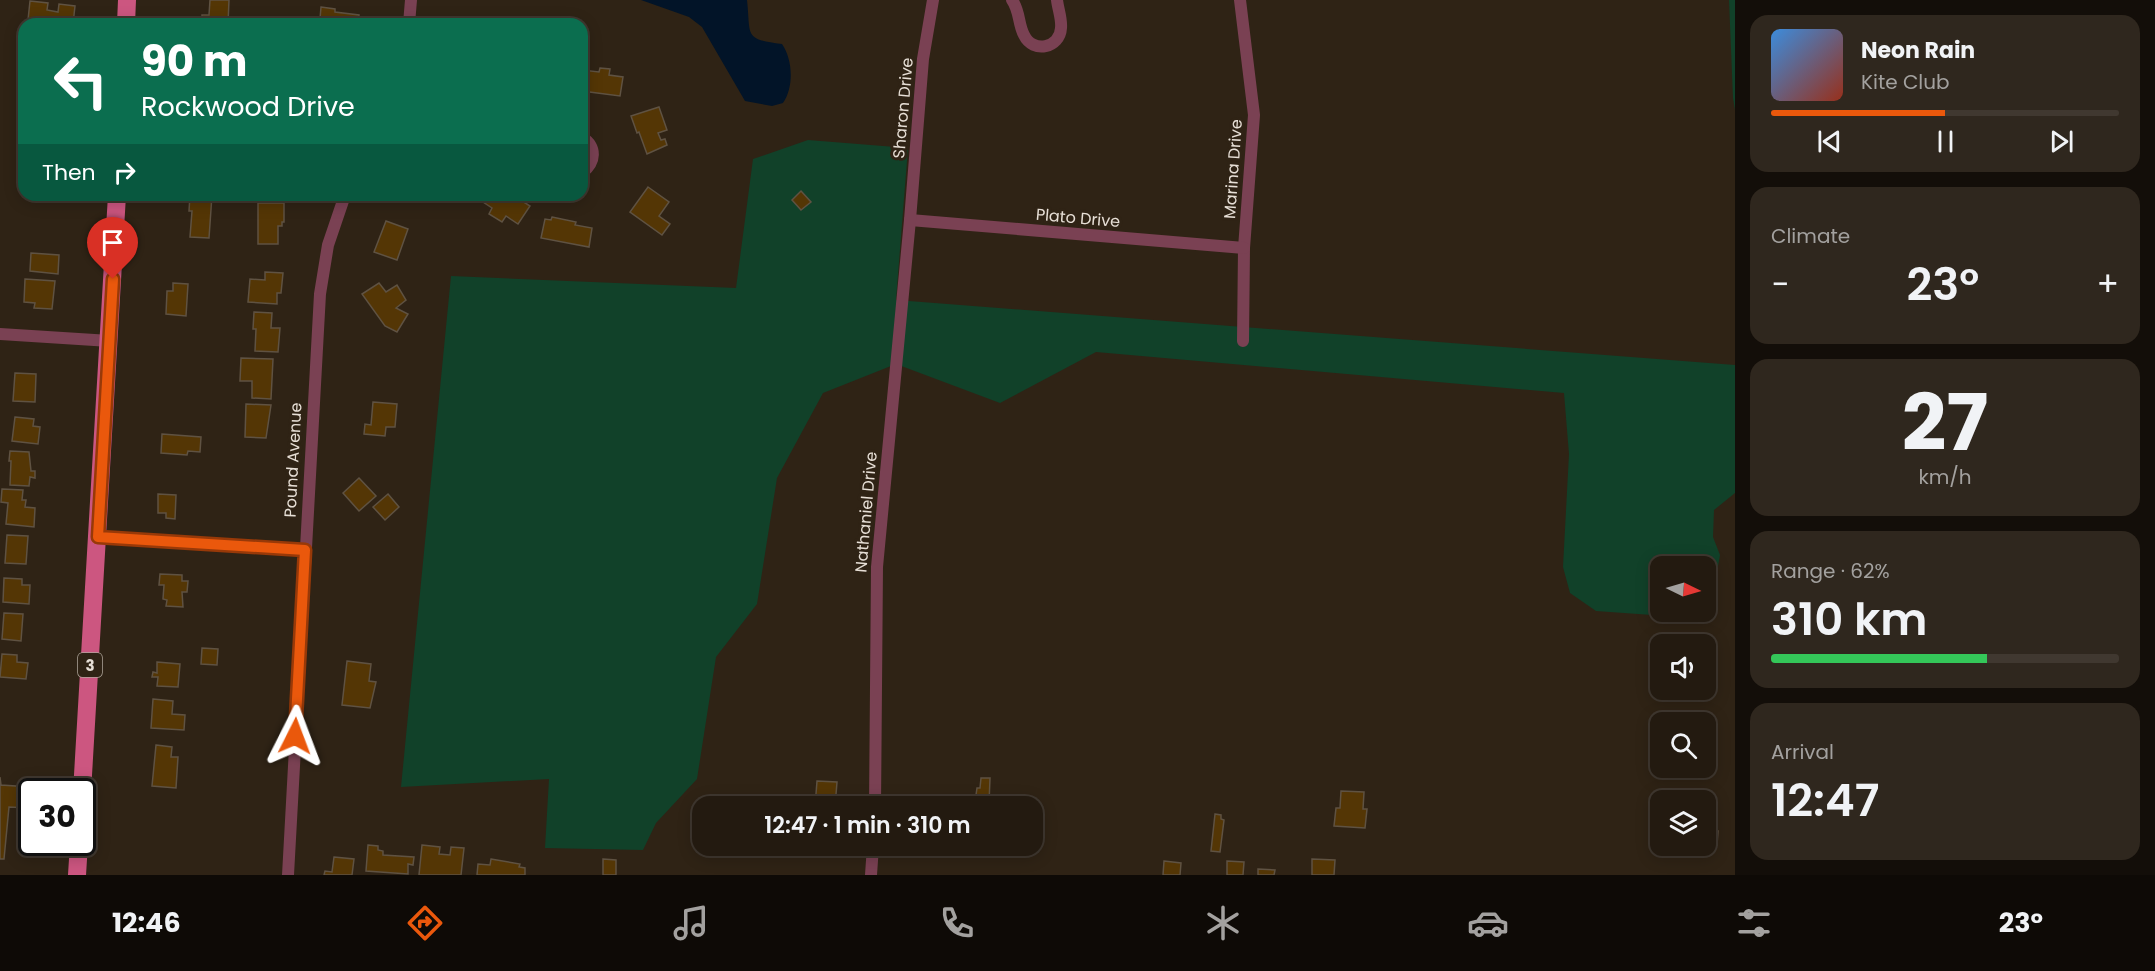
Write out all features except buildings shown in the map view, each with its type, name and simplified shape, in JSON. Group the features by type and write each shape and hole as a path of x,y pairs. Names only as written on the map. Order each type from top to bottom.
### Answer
{"main road":[{"path":"126,18 127,0"},
{"name":"3","path":"83,778 117,201"},
{"path":"77,875 78,856"}],"street":[{"path":"410,18 411,0"},
{"name":"Sharon Drive","path":"910,220 923,60 933,0"},
{"path":"1012,0 1019,13 1024,35 1030,43 1039,47 1052,44 1059,37 1062,28 1057,0"},
{"name":"Marina Drive","path":"1240,0 1254,116 1244,248 1243,340"},
{"path":"588,142 594,154 588,167"},
{"name":"Pound Avenue","path":"288,875 320,294 328,245 343,201"},
{"name":"Plato Drive","path":"910,220 1244,248"},
{"name":"Nathaniel Drive","path":"875,796 877,567 910,220"},
{"path":"0,334 110,341"},
{"path":"98,537 305,550"},
{"path":"871,875 872,856"}],"green space":[{"path":"1729,0 1735,0 1735,110 1733,98"},
{"path":"808,140 908,148 896,300 1735,365 1735,493 1714,510 1713,537 1720,555 1716,577 1716,556 1650,556 1650,615 1596,611 1570,593 1563,567 1569,454 1564,393 1096,352 1000,403 896,364 823,393 777,478 757,604 716,657 697,779 656,823 643,850 545,848 549,779 401,787 451,276 736,288 753,159"}],"water":[{"path":"641,0 747,0 751,34 761,40 782,44 786,50 791,74 787,97 783,103 772,106 745,101 702,27 689,17"}],"route":[{"path":"113,279 98,537 305,550 295,736"}]}
